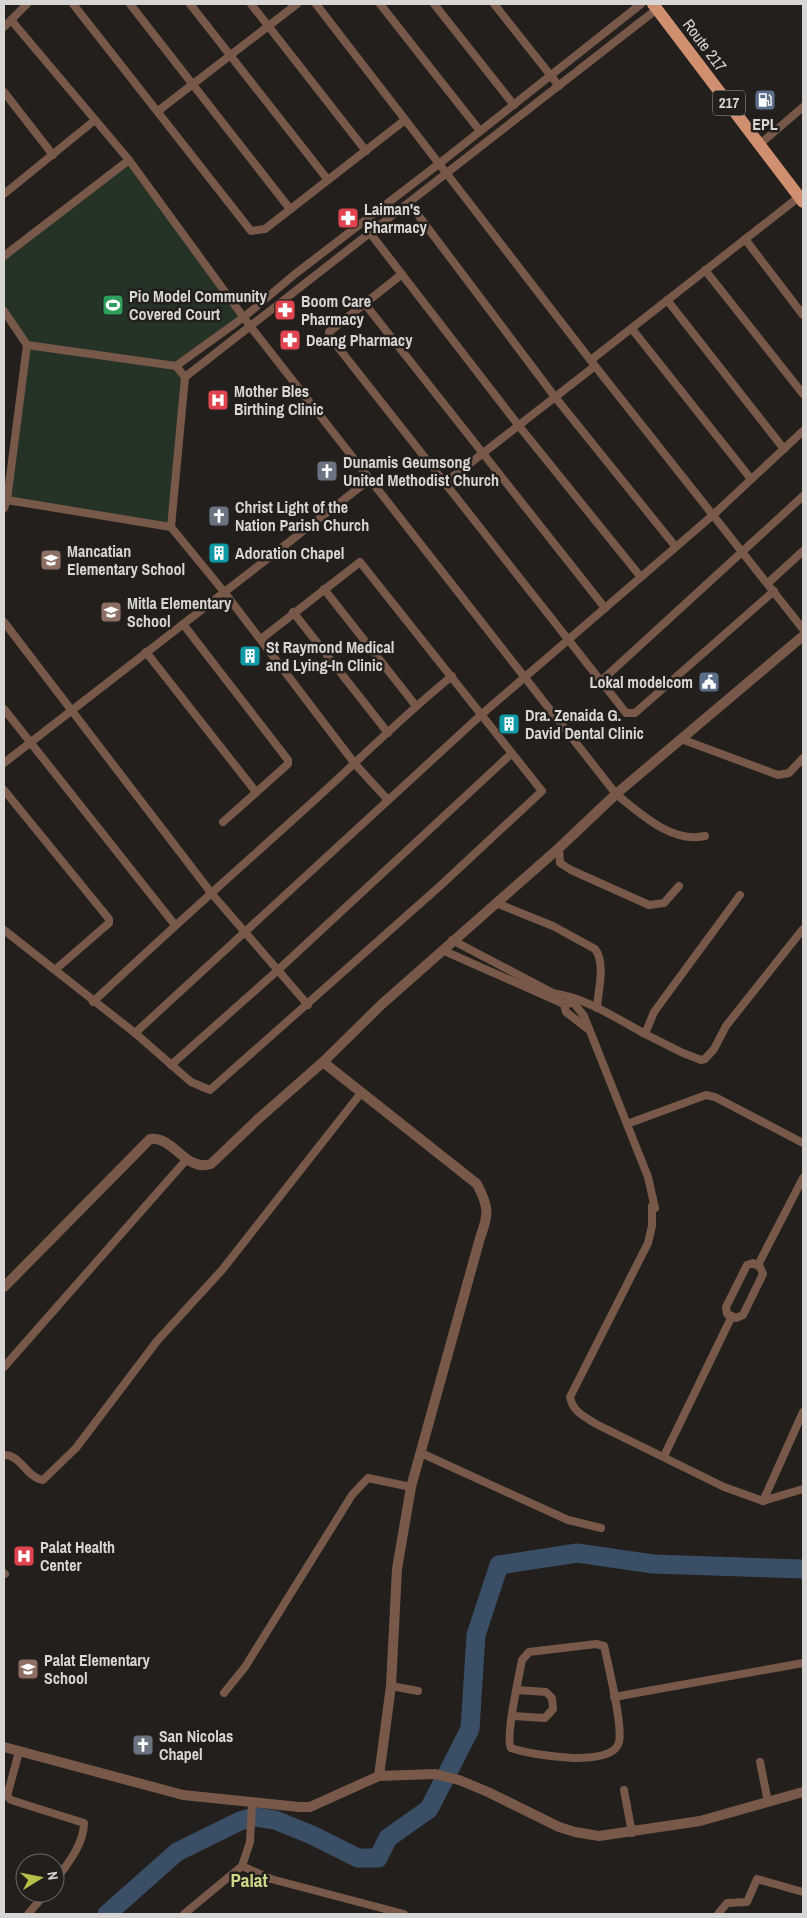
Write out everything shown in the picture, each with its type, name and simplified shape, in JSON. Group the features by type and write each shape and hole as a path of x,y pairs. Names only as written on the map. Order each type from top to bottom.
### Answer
{"main road":[{"name":"Route 217","path":"655,6 801,200"}],"street":[{"path":"4,27 27,4"},
{"path":"72,4 158,111 248,230 263,230 406,120"},
{"path":"130,4 290,209"},
{"path":"190,4 328,180"},
{"path":"251,4 366,151"},
{"path":"158,111 297,4"},
{"path":"380,4 480,131"},
{"path":"434,4 514,105"},
{"path":"176,366 244,317 326,250 440,164 641,4"},
{"path":"320,5 593,363 803,629"},
{"path":"497,5 559,86"},
{"path":"185,377 448,174 559,86 655,6"},
{"path":"11,20 129,160 250,326 616,794 646,817 684,838 705,836"},
{"path":"4,92 53,155"},
{"path":"760,144 803,107"},
{"path":"4,194 95,120"},
{"path":"4,256 129,160"},
{"path":"446,482 555,397 667,300 745,239 801,200"},
{"path":"409,203 555,397 675,546"},
{"path":"370,233 519,426 640,576"},
{"path":"745,239 803,315"},
{"path":"705,270 803,394"},
{"path":"402,274 329,334 570,639 626,713 635,713 774,591"},
{"path":"667,300 784,449"},
{"path":"365,304 605,608"},
{"path":"4,310 27,345 7,500 4,508"},
{"path":"632,329 751,480"},
{"path":"27,345 176,366 185,377 171,527"},
{"path":"135,1033 524,676 570,639 640,576 713,515 803,431"},
{"path":"4,763 369,480"},
{"path":"601,681 803,496"},
{"path":"7,500 171,527 261,639 355,764 388,800"},
{"path":"768,583 803,551"},
{"path":"4,930 56,969 93,1002 135,1033 191,1082 210,1090 308,1005 542,791 363,564 358,563 293,612 261,639"},
{"path":"324,589 416,706"},
{"path":"293,612 388,733"},
{"path":"4,622 212,894 308,1005"},
{"path":"183,624 287,758 288,764 223,822"},
{"path":"4,1286 150,1139 160,1140 186,1159 204,1167 211,1164 256,1120 323,1062 382,1004 452,940 559,848 616,794 803,636"},
{"path":"146,652 256,792"},
{"path":"93,1002 175,924 212,894 416,706 452,676"},
{"path":"4,709 175,924"},
{"path":"681,739 778,775 789,773 803,758"},
{"path":"171,1065 277,971 511,754"},
{"path":"4,790 109,919 109,923 56,969"},
{"path":"559,848 560,863 571,870 649,905 664,903 680,886"},
{"path":"645,1034 654,1012 740,895"},
{"path":"496,903 553,926 595,949 599,954 600,964 597,1008"},
{"path":"452,940 553,993 567,995 597,1008 645,1034 701,1060 705,1059 714,1049 726,1026 803,929"},
{"path":"442,950 564,1004 566,1012 588,1029 648,1177 655,1208 652,1206 652,1226 648,1243 570,1397 572,1406 578,1414 724,1487 763,1501 803,1489"},
{"path":"323,1062 477,1184 486,1201 488,1218 480,1238 411,1487 397,1569 391,1686 379,1776"},
{"path":"4,1455 14,1458 36,1479 43,1480 76,1448 157,1341 222,1270 361,1093"},
{"path":"627,1124 706,1095 715,1097 803,1143"},
{"path":"4,1367 186,1159"},
{"path":"758,1265 803,1178"},
{"path":"753,1263 758,1265 762,1269 763,1274 743,1315 739,1318 732,1316 726,1312 726,1307 747,1265 753,1263"},
{"path":"664,1456 732,1316"},
{"path":"763,1501 803,1412"},
{"path":"421,1453 568,1520 601,1528"},
{"path":"224,1693 245,1666 352,1495 362,1483 368,1478 375,1478 411,1487"},
{"path":"596,1644 604,1646 614,1696 620,1740 617,1748 585,1759 558,1757 511,1748 508,1743 522,1660 529,1652 596,1644"},
{"path":"614,1696 803,1663"},
{"path":"391,1686 418,1691"},
{"path":"513,1716 546,1718 553,1709 552,1698 546,1692 517,1690"},
{"path":"4,1747 183,1795 223,1797 252,1803 310,1807 379,1776 425,1774 444,1776 460,1780 575,1832 599,1836 632,1833 700,1821 803,1792"},
{"path":"19,1752 7,1796 11,1800 84,1823 84,1830 76,1848 65,1865"},
{"path":"760,1762 768,1802"},
{"path":"624,1790 632,1833"},
{"path":"184,1914 242,1866 250,1842 252,1803"},
{"path":"242,1866 280,1882 404,1914"},
{"path":"718,1914 727,1903 747,1902 757,1879 803,1892"},
{"path":"28,1914 37,1903"}],"green space":[{"path":"129,160 244,317 177,366 185,377 171,527 7,500 27,345 4,311 4,256"}],"waterway":[{"path":"107,1914 177,1852 240,1821 255,1817 275,1820 312,1835 358,1858 378,1858 388,1838 429,1809 470,1729 476,1635 499,1565 577,1553 653,1564 803,1569"}],"place":[{"name":"EPL","path":"765,100"},
{"name":"Laiman's Pharmacy","path":"348,218"},
{"name":"Pio Model Community Covered Court","path":"113,305"},
{"name":"Boom Care Pharmacy","path":"285,310"},
{"name":"Deang Pharmacy","path":"290,340"},
{"name":"Mother Bles Birthing Clinic","path":"218,400"},
{"name":"Dunamis Geumsong United Methodist Church","path":"327,471"},
{"name":"Christ Light of the Nation Parish Church","path":"219,516"},
{"name":"Adoration Chapel","path":"219,553"},
{"name":"Mancatian Elementary School","path":"51,560"},
{"name":"Mitla Elementary School","path":"111,612"},
{"name":"St Raymond Medical and Lying-In Clinic","path":"250,656"},
{"name":"Lokal modelcom","path":"709,682"},
{"name":"Dra. Zenaida G. David Dental Clinic","path":"509,724"},
{"name":"Palat Health Center","path":"24,1556"},
{"name":"Palat Elementary School","path":"28,1669"},
{"name":"San Nicolas Chapel","path":"143,1745"}],"district":[{"name":"Palat","path":"249,1880"}]}
